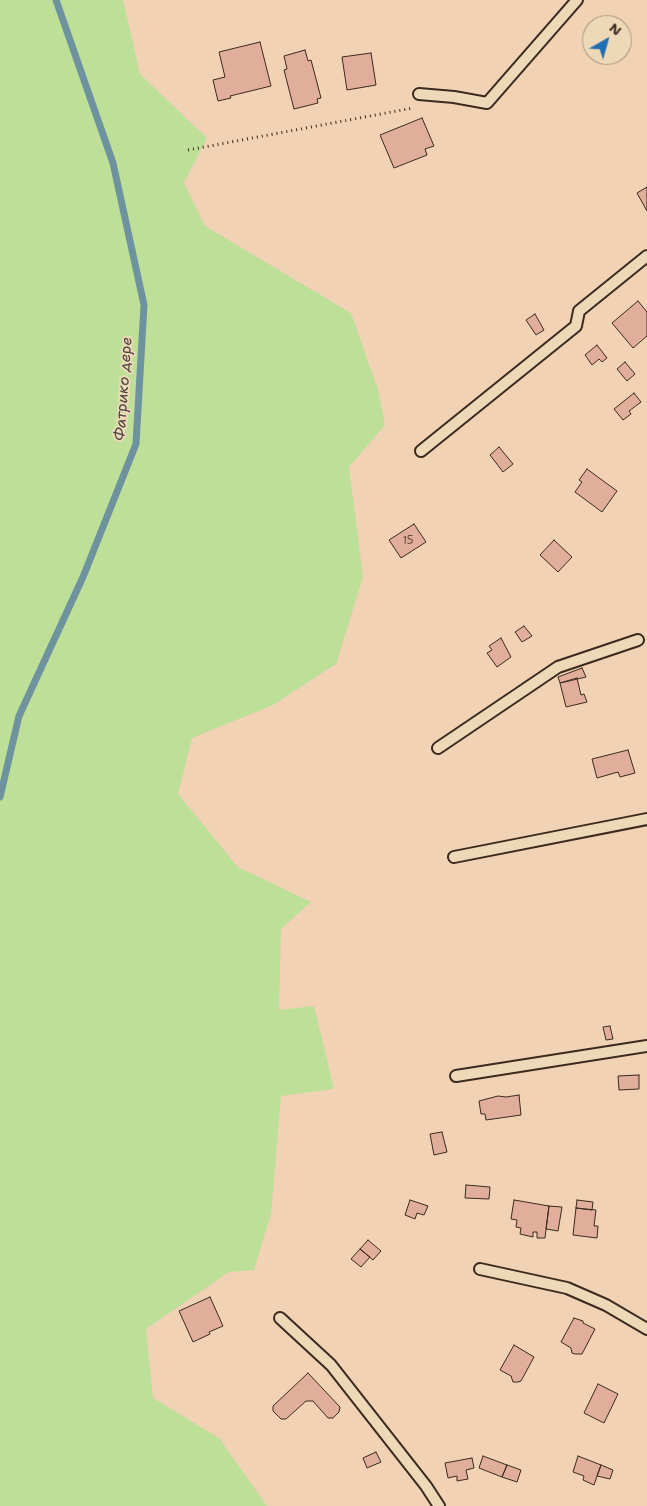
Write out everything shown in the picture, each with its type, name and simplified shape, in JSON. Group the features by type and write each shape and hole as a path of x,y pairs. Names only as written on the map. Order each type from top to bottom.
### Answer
{"lane":[{"path":"419,94 439,95 487,103 578,0"},
{"path":"421,451 576,326 580,311 647,256"},
{"path":"438,748 558,667 638,640"},
{"path":"454,857 647,819"},
{"path":"456,1076 647,1046"},
{"path":"480,1268 567,1288 606,1305 647,1329"},
{"path":"280,1318 331,1365 426,1486 439,1506"}],"path":[{"path":"188,150 412,109 439,95"}],"green space":[{"path":"0,0 123,0 140,74 207,138 184,183 205,226 351,313 378,390 385,425 349,467 363,577 336,664 273,705 192,738 178,794 238,867 311,902 281,929 279,1010 314,1006 334,1089 281,1096 271,1214 254,1270 229,1272 146,1329 153,1398 219,1438 267,1506 0,1506"}],"building":[{"path":"260,42 271,86 230,96 231,98 218,101 213,80 225,77 219,52"},
{"path":"305,50 308,61 311,60 321,98 317,99 318,103 294,109 284,70 287,69 284,56"},
{"path":"371,53 376,85 347,90 342,57"},
{"path":"422,118 434,146 425,149 427,155 394,168 380,135"},
{"path":"647,187 647,211 637,193"},
{"path":"638,301 647,312 647,336 633,348 612,323"},
{"path":"535,314 544,330 536,335 526,320"},
{"path":"597,345 607,358 602,362 599,359 592,365 585,355"},
{"path":"625,362 635,374 627,381 617,369"},
{"path":"634,393 641,402 629,411 631,414 623,420 614,409"},
{"path":"499,447 513,464 503,472 490,455"},
{"path":"587,469 617,491 602,512 575,492 582,482 579,480"},
{"path":"414,524 426,542 401,558 389,540"},
{"path":"554,540 572,557 558,572 540,555"},
{"path":"524,626 532,636 522,642 515,632"},
{"path":"501,638 511,657 497,667 487,653 492,650 489,646"},
{"path":"582,668 586,677 560,683 558,677"},
{"path":"577,678 581,695 584,694 587,702 566,707 560,683"},
{"path":"628,750 635,773 620,777 618,772 597,778 592,759"},
{"path":"610,1026 613,1039 606,1040 603,1027"},
{"path":"639,1075 639,1089 619,1090 618,1076"},
{"path":"519,1095 521,1115 486,1120 485,1114 481,1114 479,1101 498,1096"},
{"path":"442,1132 447,1152 434,1155 430,1134"},
{"path":"466,1185 490,1187 489,1199 465,1198"},
{"path":"410,1200 428,1206 424,1215 417,1213 415,1219 405,1215"},
{"path":"514,1200 549,1206 545,1238 537,1238 537,1232 533,1232 533,1237 520,1234 521,1228 516,1227 517,1220 511,1219"},
{"path":"577,1200 593,1202 592,1210 576,1208"},
{"path":"549,1206 562,1207 558,1231 546,1229"},
{"path":"576,1208 596,1210 594,1226 598,1226 597,1238 573,1235"},
{"path":"368,1240 381,1251 373,1260 360,1249"},
{"path":"360,1249 370,1257 361,1267 351,1259"},
{"path":"210,1297 223,1326 193,1342 179,1311"},
{"path":"574,1318 583,1321 583,1323 595,1329 582,1354 572,1353 571,1348 561,1342"},
{"path":"514,1345 534,1357 521,1381 518,1382 513,1382 511,1376 500,1370"},
{"path":"308,1373 340,1407 339,1412 333,1418 328,1418 313,1401 306,1401 286,1419 281,1419 273,1411 273,1406"},
{"path":"598,1384 618,1394 604,1423 584,1413"},
{"path":"376,1452 381,1462 367,1468 363,1458"},
{"path":"483,1456 507,1465 502,1477 479,1468"},
{"path":"578,1456 601,1465 594,1485 583,1480 584,1476 573,1472"},
{"path":"472,1458 474,1468 466,1470 468,1479 457,1481 457,1476 448,1478 445,1463"},
{"path":"507,1465 521,1470 517,1482 502,1477"},
{"path":"601,1465 613,1470 610,1479 597,1476"}],"waterway":[{"name":"Фатрико дере","path":"0,797 19,716 83,577 136,444 144,305 113,163 56,0"}]}
